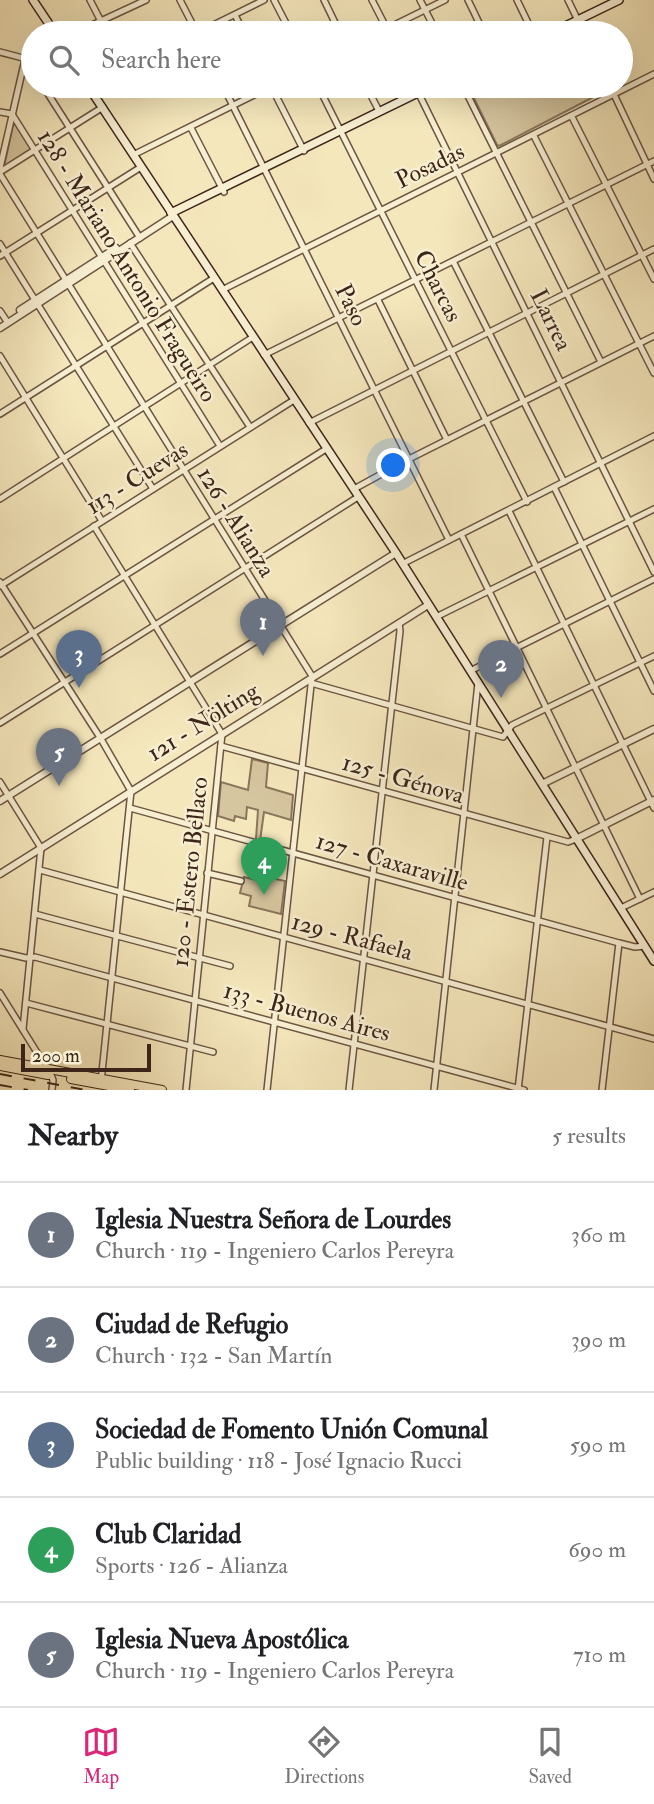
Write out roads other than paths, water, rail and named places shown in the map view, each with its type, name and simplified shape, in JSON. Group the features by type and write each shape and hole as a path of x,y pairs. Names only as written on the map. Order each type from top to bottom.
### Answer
{"main road":[{"path":"33,0 47,21"},
{"path":"578,20 620,0"},
{"path":"97,98 396,553 576,839 649,949 654,961"},
{"path":"172,215 401,98"},
{"path":"0,1060 101,1082 162,1090"},
{"path":"0,1066 49,1072"},
{"path":"101,1082 130,1090"}],"street":[{"path":"90,0 101,21 146,0"},
{"path":"180,0 191,21"},
{"path":"222,21 264,0"},
{"path":"274,0 285,21"},
{"path":"324,0 334,21"},
{"path":"372,0 382,21"},
{"path":"421,0 431,21"},
{"path":"404,21 444,0"},
{"path":"468,0 478,21"},
{"path":"517,0 527,21"},
{"path":"568,0 578,20"},
{"path":"235,15 238,21"},
{"path":"0,52 21,58"},
{"name":"Posadas","path":"633,84 654,74"},
{"path":"0,172 21,79"},
{"path":"51,98 139,237"},
{"name":"Paso","path":"229,98 449,540"},
{"path":"133,155 248,98"},
{"path":"277,98 303,149"},
{"name":"Charcas","path":"324,98 527,502"},
{"path":"372,98 379,111"},
{"name":"Larrea","path":"421,98 654,572"},
{"path":"469,98 601,362"},
{"name":"Posadas","path":"222,290 607,98"},
{"path":"616,98 654,179"},
{"path":"0,172 103,107"},
{"name":"128 - Mariano Antonio Fragueiro","path":"0,112 12,114 220,446"},
{"path":"572,117 654,279"},
{"path":"191,128 223,190"},
{"path":"534,136 654,373"},
{"path":"264,355 454,263 654,161"},
{"path":"3,254 141,167"},
{"name":"126 - Alianza","path":"0,172 312,680"},
{"path":"103,258 172,215"},
{"path":"0,311 3,324 139,237"},
{"path":"130,243 250,427"},
{"path":"0,244 3,254 36,301 152,489"},
{"path":"309,423 654,249"},
{"path":"454,263 564,482"},
{"path":"0,414 214,278"},
{"path":"378,300 447,440"},
{"path":"354,489 654,336"},
{"path":"0,499 253,337"},
{"path":"0,356 102,521"},
{"name":"113 - Cuevas","path":"1,584 294,400"},
{"path":"402,564 654,436"},
{"path":"0,654 326,449"},
{"path":"554,487 654,691"},
{"path":"0,723 358,497"},
{"path":"436,617 654,509"},
{"path":"509,511 653,803 603,824 576,839"},
{"path":"94,526 222,734"},
{"path":"461,534 640,899"},
{"path":"0,801 396,553"},
{"path":"470,671 654,579"},
{"path":"1,584 131,791 101,1082"},
{"name":"121 - Nölting","path":"0,874 428,605"},
{"path":"349,1090 399,623"},
{"path":"267,1090 300,768 312,680 503,737 512,725 654,656"},
{"path":"434,1090 478,683"},
{"path":"542,784 654,729"},
{"name":"120 - Estero Bellaco","path":"186,1090 222,734"},
{"name":"125 - Génova","path":"220,746 568,842 576,839"},
{"path":"0,782 41,848 23,1029"},
{"name":"127 - Caxaraville","path":"130,808 649,949"},
{"path":"520,1090 547,836"},
{"name":"129 - Rafaela","path":"40,870 654,1038"},
{"path":"207,873 241,881"},
{"path":"621,908 654,892"},
{"path":"35,914 230,966"},
{"path":"602,1090 619,943"},
{"name":"133 - Buenos Aires","path":"0,952 26,958 36,957 112,977 355,1042 520,1090"},
{"path":"0,993 49,1072 53,1080 52,1090"},
{"path":"26,1003 213,1052"}],"railway":[{"path":"0,1074 86,1090"},
{"path":"0,1085 28,1090"}],"place":[{"name":"Iglesia Nuestra Señora de Lourdes","path":"263,656"},
{"name":"Sociedad de Fomento Unión Comunal","path":"79,688"},
{"name":"Ciudad de Refugio","path":"501,698"},
{"name":"Iglesia Nueva Apostólica","path":"59,786"},
{"name":"Club Claridad","path":"264,895"}]}
